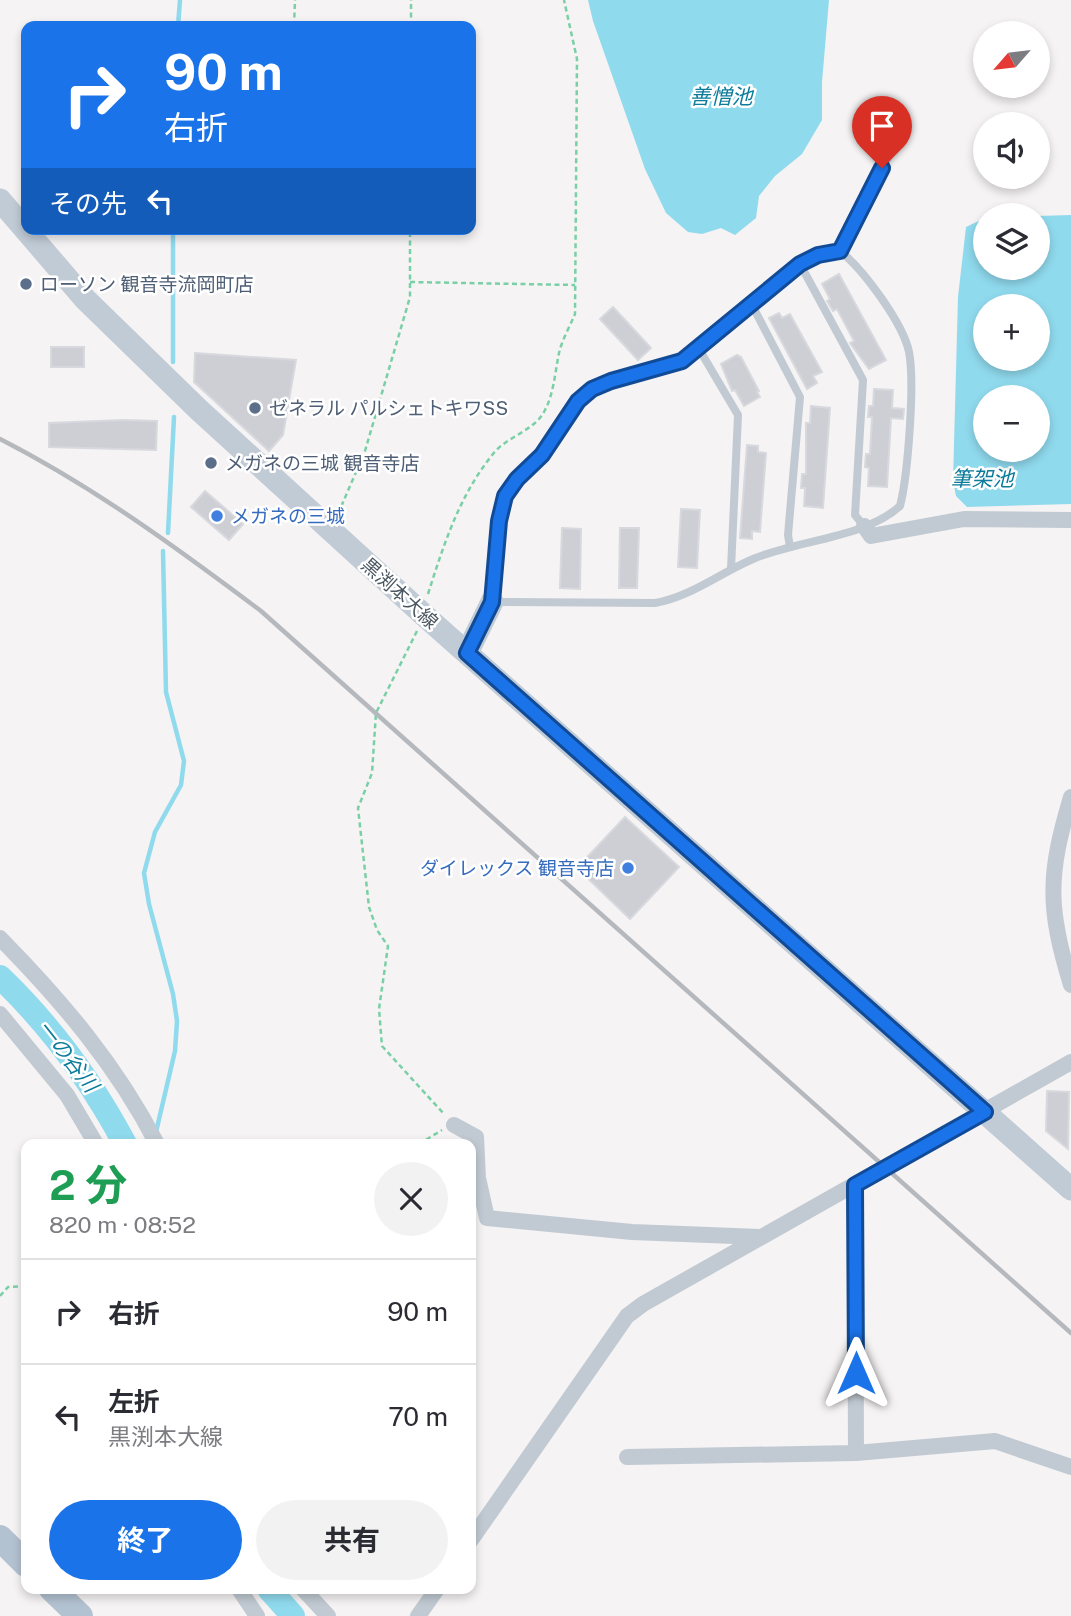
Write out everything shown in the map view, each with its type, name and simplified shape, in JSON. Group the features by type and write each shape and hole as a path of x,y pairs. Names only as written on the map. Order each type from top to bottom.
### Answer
{"main road":[{"name":"黒渕本大線","path":"0,200 21,225"},
{"name":"黒渕本大線","path":"29,235 69,282 156,371 425,608 467,653 1071,1189"},
{"path":"467,653 492,602"},
{"path":"0,1538 21,1559"},
{"path":"57,1594 80,1616"}],"street":[{"path":"864,526 871,536 964,519 1071,520"},
{"path":"1071,797 1055,849 1052,881 1054,914 1071,985"},
{"path":"0,938 91,1037 154,1139"},
{"path":"0,1014 67,1095 93,1139"},
{"path":"476,1534 627,1317 643,1304 1071,1062"},
{"path":"453,1125 476,1138 478,1178 487,1218 632,1232 760,1237"},
{"path":"855,1185 856,1453"},
{"path":"627,1457 856,1453 995,1441 1071,1467"},
{"path":"242,1594 257,1616"},
{"path":"308,1594 328,1616"},
{"path":"418,1616 433,1594"}],"lane":[{"path":"840,251 904,126"},
{"path":"840,251 856,264 899,330 908,350 911,375 900,506 890,516 864,526 731,569 674,600 655,603 492,602 499,521 505,496 517,479 542,455 578,401 592,389 611,381 682,361 800,264 818,255 840,251"},
{"path":"800,264 863,380 855,515 864,526"},
{"path":"751,305 800,397 790,548"},
{"path":"699,349 738,415 731,569"}],"path":[{"path":"294,21 295,0"},
{"path":"411,0 411,21"},
{"path":"428,1139 453,1125 383,1046 379,1009 388,946 377,930 369,907 358,808 372,773 376,713 425,608 451,523 467,491 505,441 536,423 545,411 554,386 560,350 575,313 577,59 564,0"},
{"path":"335,520 365,451 410,297 410,235"},
{"path":"410,282 575,285"},
{"path":"0,1296 8,1287 21,1286"}],"water":[{"name":"善憎池","path":"588,0 829,0 822,82 822,120 802,154 775,176 759,196 756,218 735,235 721,228 702,234 688,232 666,213 645,169"},
{"name":"筆架池","path":"1071,215 1071,504 967,507 956,496 953,481 958,297 966,227 973,224 973,280 1050,280 1050,216"}],"building":[{"path":"839,274 886,360 869,369 850,343 854,341 837,309 833,311 827,301 830,299 822,284"},
{"path":"613,307 651,348 638,360 600,319"},
{"path":"779,313 782,318 790,314 822,372 813,376 817,383 807,389 769,318"},
{"path":"51,347 84,347 84,367 51,367"},
{"name":"ゼネラル パルシェトキワSS","path":"195,353 296,360 283,435 269,451 194,382"},
{"path":"737,355 741,357 760,397 744,406 735,390 732,391 721,364"},
{"path":"874,389 893,390 892,408 904,409 903,419 891,418 887,487 868,486 869,468 865,467 866,454 870,454 872,417 868,417 869,406 873,406"},
{"path":"811,406 830,408 823,508 804,506 805,488 801,488 802,474 806,474 806,423 810,423"},
{"path":"157,421 156,450 49,447 49,423"},
{"path":"747,445 758,446 758,452 766,453 760,532 752,531 752,539 740,538"},
{"name":"メガネの三城","path":"205,491 243,524 229,540 191,507"},
{"path":"681,509 700,510 697,568 678,567"},
{"path":"562,528 581,529 580,589 560,588"},
{"path":"620,528 639,528 637,588 619,588"},
{"name":"ダイレックス 観音寺店","path":"625,817 679,867 630,919 577,868"},
{"path":"1047,1091 1069,1092 1068,1149 1046,1131"}],"waterway":[{"path":"178,21 180,0"},
{"path":"173,235 173,362"},
{"path":"168,533 174,417"},
{"path":"156,1132 175,1051 177,1021 144,873 155,832 181,785 184,761 166,692 163,551"},
{"name":"一の谷川","path":"0,977 36,1015 69,1056 122,1139"},
{"name":"一の谷川","path":"273,1594 293,1616"}],"railway":[{"path":"0,439 102,498 261,611 1071,1333"}],"place":[{"name":"ローソン 観音寺流岡町店","path":"26,284"},
{"name":"ゼネラル パルシェトキワSS","path":"255,408"},
{"name":"メガネの三城 観音寺店","path":"211,463"},
{"name":"メガネの三城","path":"217,516"},
{"name":"ダイレックス 観音寺店","path":"628,868"}],"route":[{"path":"856,1373 855,1185 985,1112 467,653 492,602 499,521 505,496 517,479 542,455 578,401 592,389 611,381 682,361 800,264 818,255 840,251 848,230 882,168"}]}
